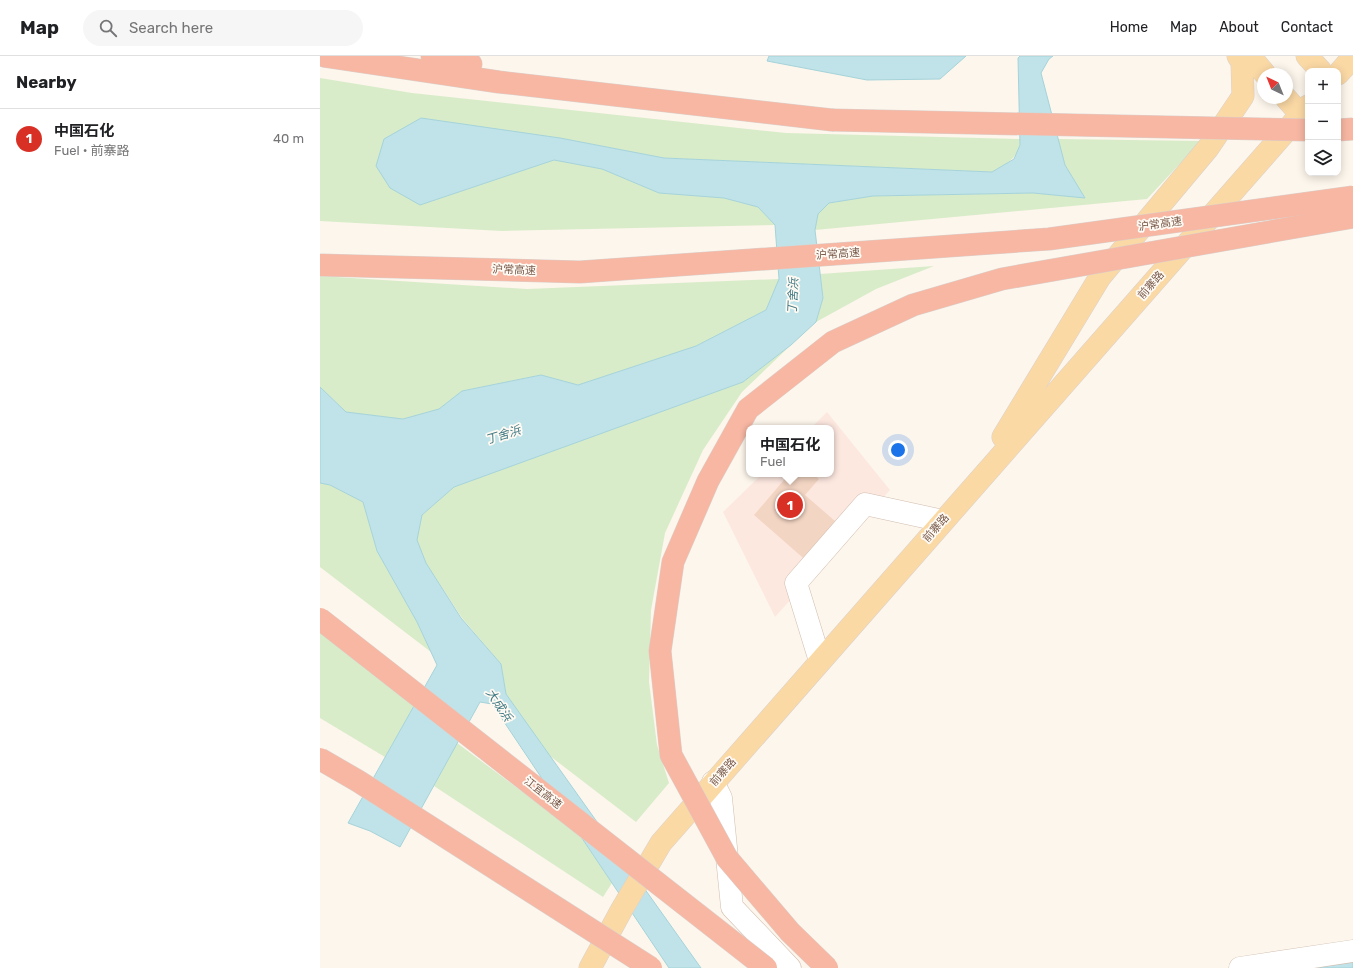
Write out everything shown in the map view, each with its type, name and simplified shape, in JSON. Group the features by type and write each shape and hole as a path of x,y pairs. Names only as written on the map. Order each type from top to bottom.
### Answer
{"highway":[{"path":"324,56 499,82 832,120 1305,117"},
{"path":"432,56 482,66 832,120"},
{"path":"1341,130 1353,130"},
{"name":"沪常高速","path":"320,265 580,272 1049,239 1353,197"},
{"path":"827,968 790,932 727,858 671,755 660,651 674,562 708,481 748,409 833,342 913,305 1002,280 1353,216"},
{"name":"江宜高速","path":"320,619 766,968"},
{"path":"320,760 358,781 651,968"}],"main road":[{"path":"974,485 1100,277 1208,148 1243,96 1242,62 1238,56"},
{"path":"1250,56 1260,68"},
{"path":"1307,56 1318,68"},
{"path":"1341,71 1353,57"},
{"path":"1292,104 1305,116"},
{"name":"前寨路","path":"590,968 622,909 661,843 974,485 1305,118"}],"street":[{"path":"1341,120 1353,130"},
{"path":"820,661 796,583 865,504 943,521"},
{"path":"714,782 721,798 732,907 790,968"},
{"path":"1240,968 1353,951"}],"shaded area":[{"path":"827,412 890,490 775,617 723,512 759,477 834,477 834,425 814,425"}],"green space":[{"path":"320,78 412,93 786,133 1020,139 1020,145 1018,151 1012,159 992,172 664,158 560,138 420,205 554,160 602,169 659,193 724,198 758,207 775,225 502,231 320,221"},
{"path":"1058,139 1201,141 1147,199 815,230 818,214 829,203 873,196 1033,193 1085,198 1065,165"},
{"path":"934,266 876,289 816,322 823,298 820,274"},
{"path":"320,276 527,289 779,279 766,310 696,346 578,385 541,375 462,391 439,409 403,419 346,412 320,387"},
{"path":"791,345 742,392 703,450 665,533 651,610 649,682 657,745 669,783 636,822 550,756 506,694 501,664 462,618 426,563 417,540 422,515 454,487 743,382"},
{"path":"320,483 330,485 363,502 377,551 417,622 431,652 320,567"},
{"path":"320,631 414,706 385,757 320,718"},
{"path":"457,743 579,834 612,883 603,897 434,786"}],"water":[{"path":"769,56 966,56 940,79 867,80 767,61"},
{"path":"1020,56 1053,56 1049,59 1041,73 1065,165 1085,198 1033,193 873,196 829,203 818,214 815,230 823,298 816,322 791,345 743,382 454,487 422,515 417,540 426,563 461,618 501,664 506,694 701,968 669,968 492,704 480,702 400,847 370,831 348,823 437,665 417,622 377,551 363,502 330,485 320,483 320,387 346,412 403,419 439,409 462,391 541,375 578,385 696,346 766,310 779,279 775,225 758,207 724,198 659,193 602,169 554,160 420,205 390,188 376,166 384,139 421,118 560,138 664,158 992,172 1014,159 1020,145 1018,58"},
{"path":"1353,961 1353,968 1315,968"}],"building":[{"path":"786,477 817,477 819,479 805,495 842,527 810,564 754,515"}],"place":[{"name":"中国石化","path":"790,505"}],"water label":[{"name":"丁舍浜","path":"793,296"},
{"name":"丁舍浜","path":"503,435"},
{"name":"大成浜","path":"499,705"}]}
